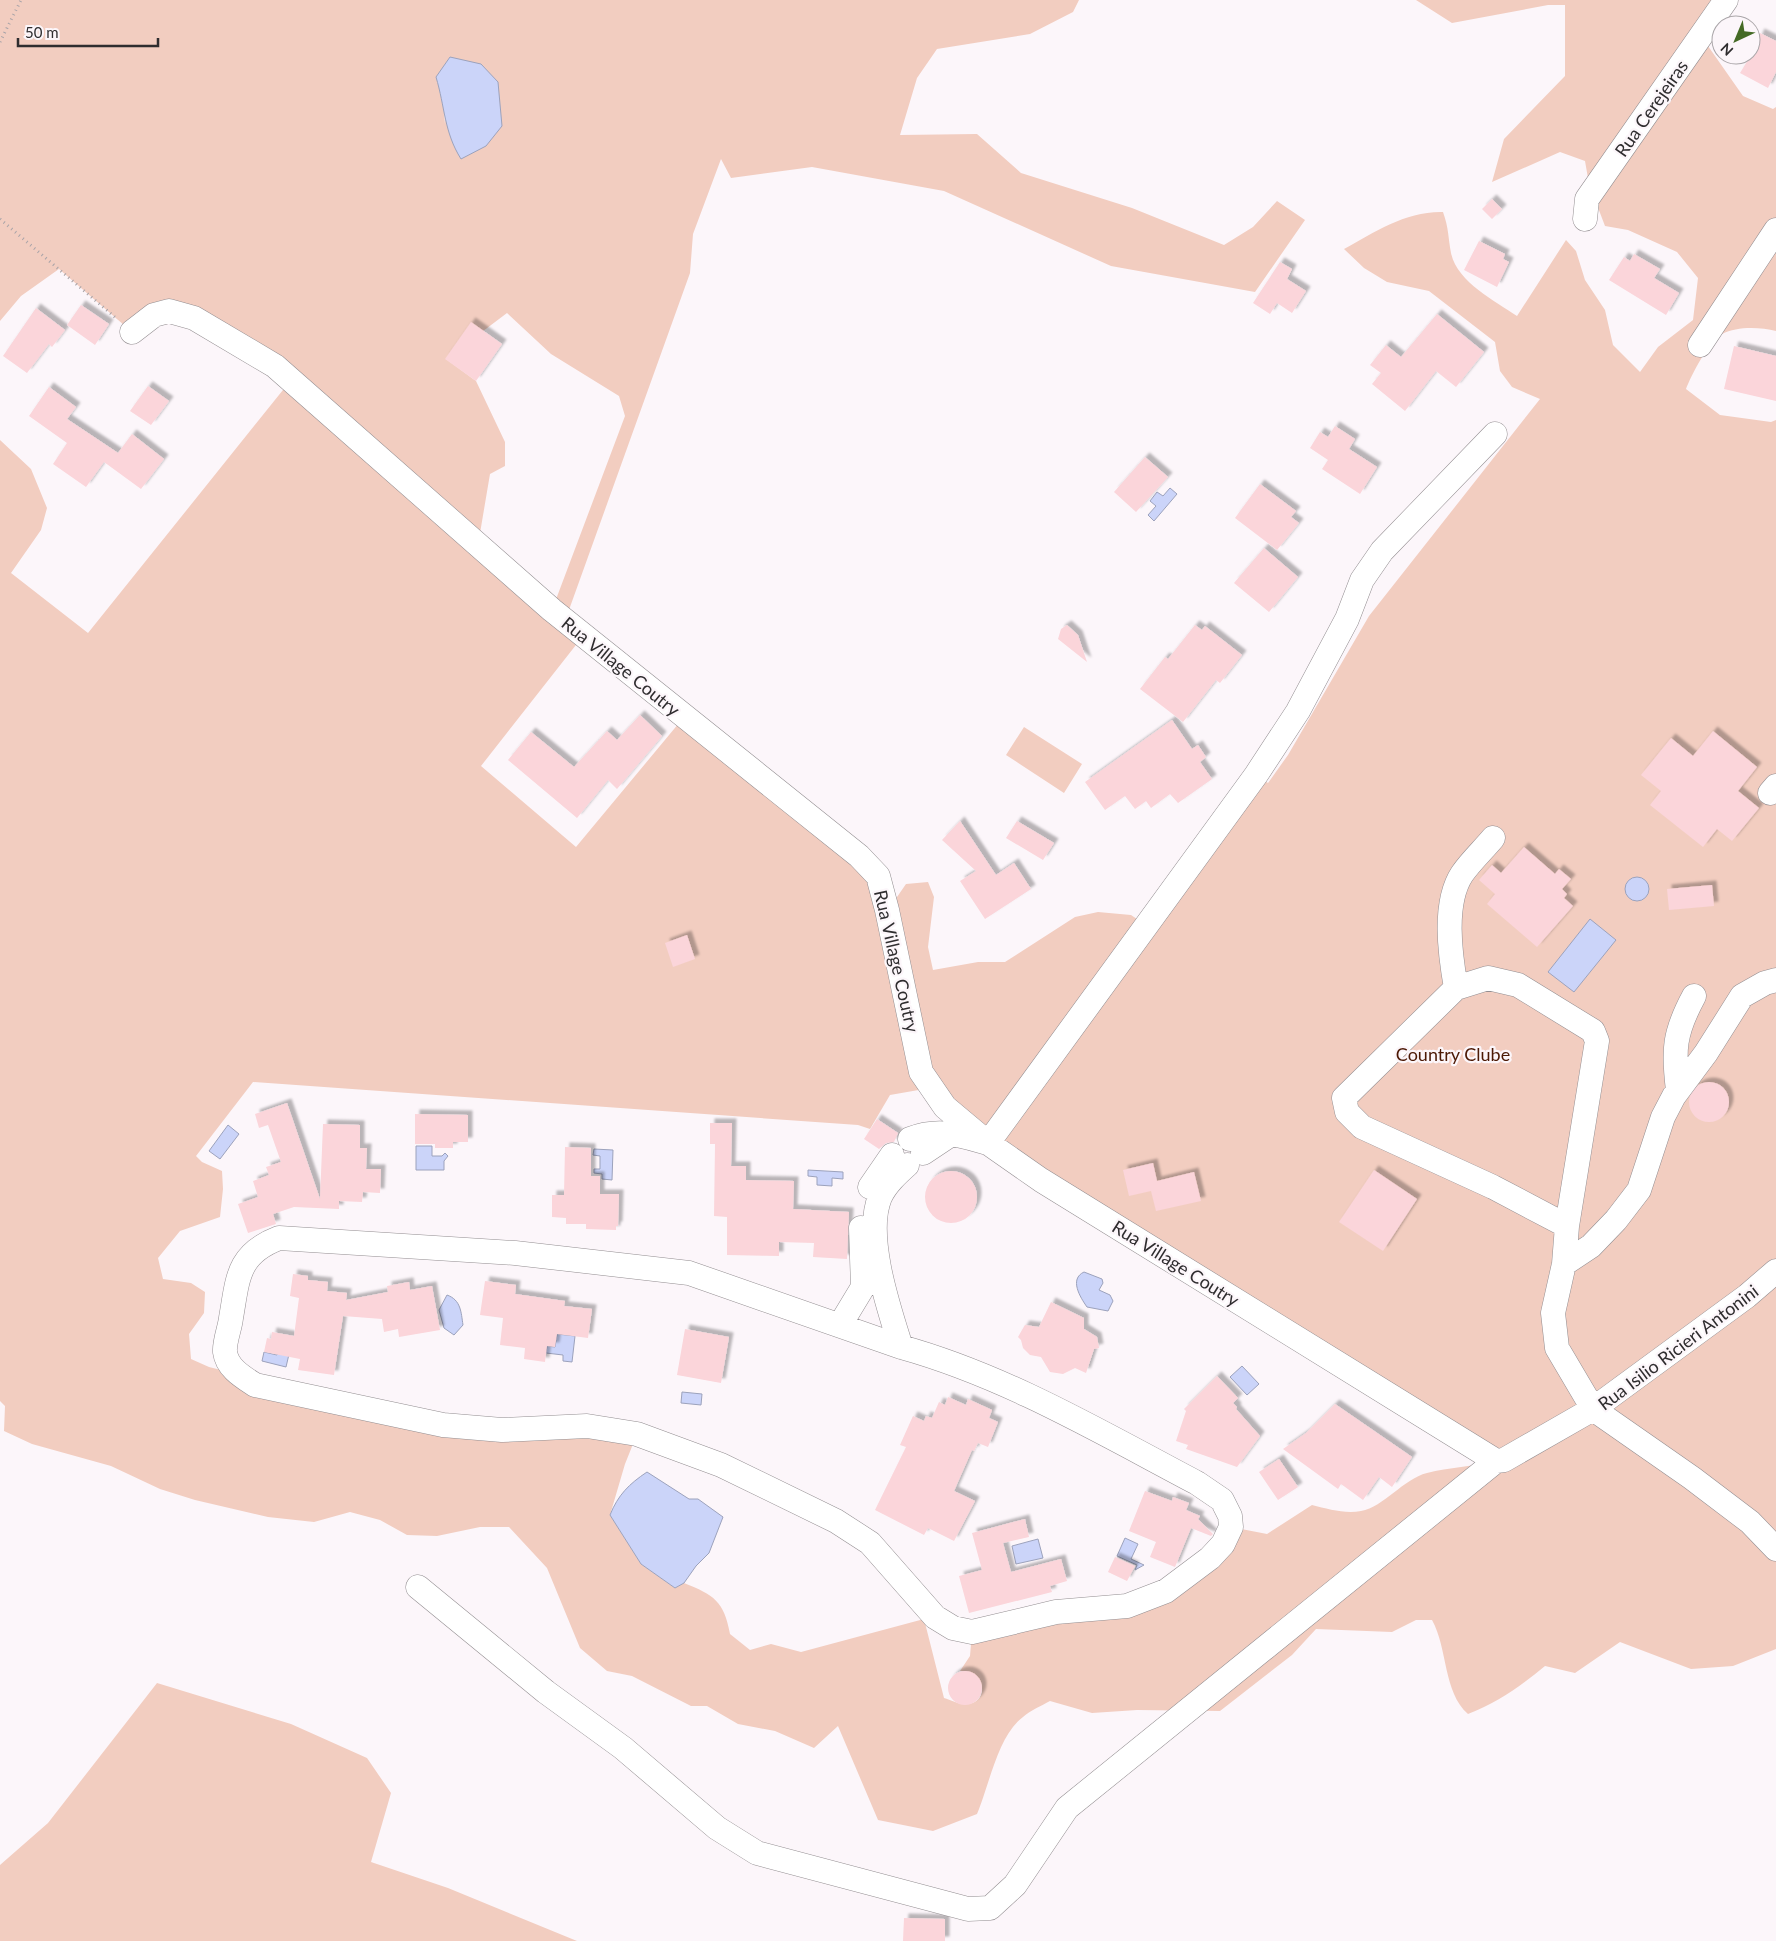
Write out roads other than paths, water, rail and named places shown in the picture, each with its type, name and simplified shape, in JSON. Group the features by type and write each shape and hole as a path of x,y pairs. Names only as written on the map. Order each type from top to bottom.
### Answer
{"street":[{"name":"Rua Cerejeiras","path":"1585,219 1587,199 1726,0"},
{"path":"1700,345 1776,230"},
{"name":"Rua Village Coutry","path":"132,332 154,315 169,311 194,318 275,366 558,616 859,856 878,876 888,910 921,1072 945,1107 988,1143 1050,1185 1496,1461"},
{"path":"840,1325 863,1287 860,1216 867,1192 908,1153 925,1133 953,1133 988,1143 1256,775 1298,712 1347,619 1362,580 1382,551 1495,434"},
{"path":"1456,988 1450,951 1452,896 1462,874 1493,838"},
{"path":"418,1587 546,1692 622,1748 717,1828 757,1853 968,1909 990,1908 1015,1885 1067,1808 1496,1461 1504,1460 1593,1409 1557,1348 1553,1313 1564,1264 1567,1226 1597,1041 1593,1031 1518,985 1488,978 1456,988 1344,1098 1347,1112 1362,1127 1493,1187 1567,1226"},
{"path":"1564,1264 1591,1246 1616,1220 1639,1190 1663,1117 1678,1090 1706,1053 1742,996 1765,983 1776,980"},
{"path":"1678,1090 1674,1055 1677,1036 1694,996"},
{"path":"901,1348 884,1295 876,1242 876,1216 880,1197 908,1153"},
{"path":"279,1238 515,1253 689,1273 840,1325 901,1348 932,1356 1034,1398 1198,1483 1222,1500 1230,1516 1231,1527 1223,1544 1210,1558 1166,1591 1127,1606 1056,1612 972,1632 953,1628 935,1617 870,1544 836,1520 721,1465 637,1434 587,1426 502,1430 443,1425 255,1385 235,1372 225,1353 239,1274 248,1258 262,1244 279,1238"},
{"name":"Rua Isilio Ricieri Antonini","path":"1776,1271 1747,1296 1593,1409 1692,1478 1750,1522 1776,1549"}],"water":[{"path":"450,57 481,64 498,82 502,126 486,146 461,159 451,139 436,77"},
{"path":"1170,488 1177,494 1154,521 1148,515 1156,506 1150,501 1157,492 1163,496"},
{"path":"1637,877 1645,881 1649,889 1645,897 1637,901 1629,897 1625,889 1629,881"},
{"path":"1590,919 1616,940 1574,992 1548,972"},
{"path":"228,1125 239,1134 220,1159 209,1151"},
{"path":"416,1146 432,1146 432,1156 442,1156 445,1153 448,1156 444,1161 444,1170 416,1170"},
{"path":"594,1149 613,1150 612,1180 602,1179 602,1174 594,1173 594,1169 600,1169 600,1156 593,1155"},
{"path":"808,1170 843,1172 843,1179 832,1178 832,1186 817,1185 817,1177 808,1176"},
{"path":"1084,1272 1102,1279 1103,1283 1099,1290 1110,1295 1113,1301 1108,1311 1087,1307 1084,1303 1077,1288 1077,1279"},
{"path":"447,1295 458,1303 462,1316 463,1325 454,1335 444,1328 439,1310"},
{"path":"557,1334 575,1336 572,1362 563,1361 563,1355 546,1353 547,1346 555,1347"},
{"path":"278,1348 290,1350 286,1367 262,1361 264,1352 277,1355"},
{"path":"1242,1366 1259,1384 1247,1395 1230,1377"},
{"path":"682,1392 702,1394 701,1405 681,1403"},
{"path":"647,1472 689,1499 698,1499 723,1517 709,1553 696,1566 684,1583 675,1588 641,1564 610,1515 625,1490"},
{"path":"1125,1538 1138,1544 1131,1559 1144,1565 1135,1570 1137,1565 1117,1556"},
{"path":"1038,1539 1043,1558 1016,1564 1012,1546"}],"park label":[{"name":"Country Clube","path":"1453,1054"}]}
